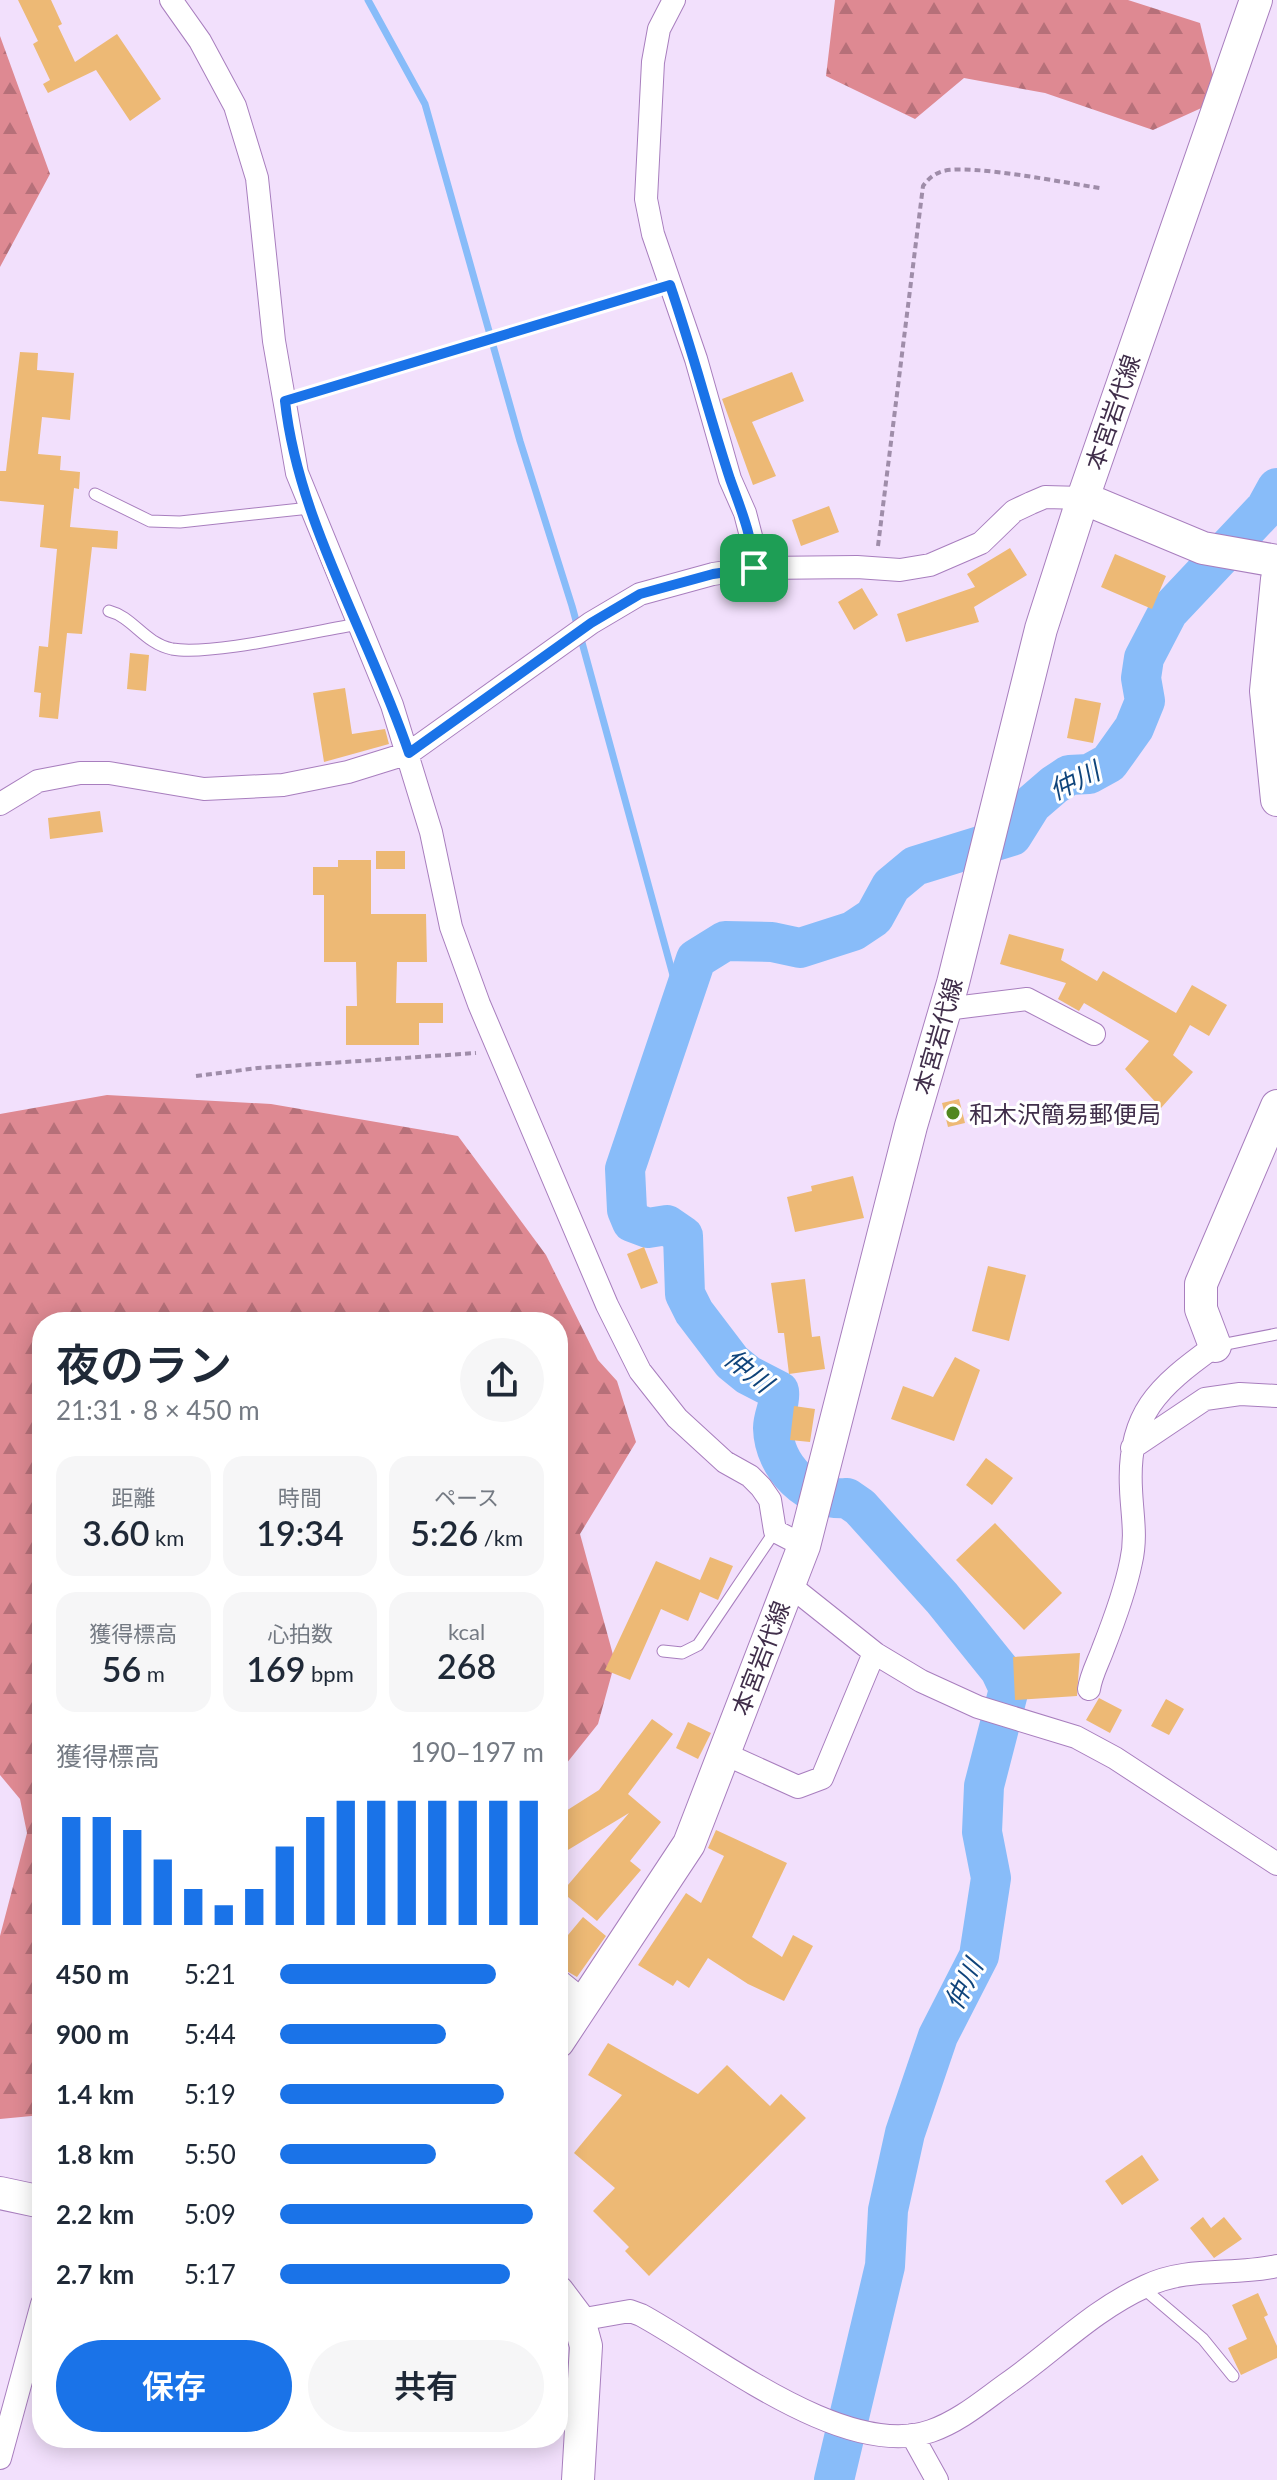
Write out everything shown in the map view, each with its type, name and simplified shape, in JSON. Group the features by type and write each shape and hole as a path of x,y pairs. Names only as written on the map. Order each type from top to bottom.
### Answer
{"main road":[{"name":"本宮岩代線","path":"568,2027 689,1844 804,1546 911,1126 946,1009 1041,629 1083,498 1256,0"},
{"path":"1083,498 1203,548 1277,561"},
{"path":"1277,579 1266,691 1277,800"},
{"path":"1215,1346 1201,1309 1201,1284 1277,1106"},
{"path":"0,2193 32,2200"},
{"path":"568,2305 579,2320 586,2346 578,2480"}],"street":[{"path":"171,0 200,41 235,106 257,178 274,341 290,446 310,508 409,753 451,927 499,1050 607,1305 640,1371 677,1418 761,1487 770,1500 775,1531 804,1546"},
{"path":"674,0 659,29 653,62 646,199 653,234 696,359 730,479 745,513 753,544 754,568"},
{"path":"0,804 38,781 80,773 109,773 204,789 251,788 348,772 409,753 591,623 640,594 713,574 754,568 900,570 930,565 981,543 1014,511 1031,503 1045,497 1083,498"},
{"path":"946,1009 1027,999 1094,1034"},
{"path":"1089,1689 1133,1556 1137,1523 1131,1493 1132,1448 1142,1414 1160,1389 1215,1346"},
{"path":"1132,1448 1205,1399 1240,1394 1277,1396"},
{"path":"788,1584 874,1653 955,1698 1089,1744 1277,1864"},
{"path":"725,1754 798,1787 822,1778 874,1653"},
{"path":"568,1988 585,2002"},
{"path":"579,2320 630,2311 807,2411 877,2435 912,2435 931,2431 972,2409 1097,2312 1143,2287 1175,2275 1277,2266"},
{"path":"0,2458 32,2341"},
{"path":"912,2435 937,2480"}],"lane":[{"path":"95,494 150,521 180,522 310,508"},
{"path":"109,611 118,613 145,638 173,649 228,646 359,624"},
{"path":"1215,1346 1277,1334"},
{"path":"663,1651 682,1653 698,1645 775,1531"},
{"path":"1143,2287 1203,2339 1233,2376"}],"path":[{"path":"876,569 923,186 930,177 944,171 966,170 1100,188"},
{"path":"285,401 670,285"},
{"path":"196,1076 258,1068 499,1050"}],"green space":[{"path":"835,0 1128,0 1200,23 1219,100 1153,130 1045,93 964,78 915,119 826,76"},
{"path":"0,36 50,174 0,267"},
{"path":"107,1095 271,1104 458,1136 546,1255 598,1360 617,1381 636,1442 580,1534 615,1662 598,1724 568,1762 568,1312 32,1312 32,2116 0,2119 0,1936 27,1833 20,1799 0,1775 0,1114"}],"building":[{"path":"18,0 51,0 62,24 58,26 75,62 117,34 161,99 130,121 96,70 48,93 43,84 50,80 33,44 38,41"},
{"path":"20,352 38,353 37,370 74,373 70,420 42,417 38,454 61,456 60,470 80,472 79,489 74,488 70,527 118,531 117,549 92,547 82,634 67,633 58,719 39,717 41,693 34,692 39,646 48,647 57,549 40,547 44,505 0,501 0,471 6,471"},
{"path":"792,372 804,401 752,422 776,476 753,485 722,399"},
{"path":"829,506 839,532 801,546 792,520"},
{"path":"1010,548 1027,575 974,607 979,622 906,642 897,614 975,587 967,574"},
{"path":"1115,554 1166,576 1152,609 1101,587"},
{"path":"862,588 878,615 854,630 838,602"},
{"path":"130,653 149,655 146,691 127,689"},
{"path":"345,688 352,734 385,729 389,744 324,762 313,693"},
{"path":"1075,698 1101,703 1093,743 1067,738"},
{"path":"100,811 103,832 50,839 48,818"},
{"path":"376,851 405,851 405,869 376,869"},
{"path":"338,860 371,860 371,914 426,914 427,962 397,962 396,1003 443,1003 443,1023 419,1023 419,1045 346,1045 346,1006 357,1006 356,962 324,962 324,895 313,895 313,867 338,867"},
{"path":"1009,934 1064,949 1061,960 1097,981 1103,971 1176,1013 1192,985 1227,1005 1209,1036 1190,1025 1173,1055 1193,1072 1161,1108 1125,1069 1149,1041 1084,1003 1079,1011 1058,999 1066,983 1000,964"},
{"path":"959,1099 965,1123 948,1127 942,1103"},
{"path":"853,1176 864,1218 795,1232 787,1197 812,1191 811,1186"},
{"path":"644,1247 658,1283 641,1289 627,1254"},
{"path":"988,1266 1026,1275 1009,1341 972,1331"},
{"path":"805,1279 812,1337 820,1336 825,1369 789,1374 784,1333 778,1333 771,1283"},
{"path":"955,1357 980,1370 954,1441 891,1419 903,1386 933,1397"},
{"path":"794,1406 815,1409 810,1442 790,1440"},
{"path":"986,1458 1013,1478 992,1505 966,1485"},
{"path":"995,1523 1062,1593 1024,1630 956,1560"},
{"path":"710,1557 733,1566 718,1600 700,1592 688,1621 661,1609 630,1680 605,1670 656,1561 700,1580"},
{"path":"1080,1653 1077,1696 1015,1700 1013,1657"},
{"path":"1099,1698 1122,1710 1110,1733 1086,1720"},
{"path":"1166,1699 1184,1709 1169,1735 1151,1726"},
{"path":"652,1719 673,1734 628,1794 661,1822 630,1861 641,1870 597,1921 568,1897 568,1885 629,1813 568,1850 568,1810 599,1790"},
{"path":"688,1722 711,1733 698,1759 676,1748"},
{"path":"716,1830 787,1863 752,1937 782,1957 793,1935 813,1946 784,2001 748,1984 708,1958 689,1988 677,1980 673,1986 638,1965 686,1893 701,1903 724,1856 708,1848"},
{"path":"583,1917 606,1936 577,1977 568,1972 568,1935"},
{"path":"608,2043 698,2094 727,2065 770,2106 781,2094 806,2118 649,2276 625,2251 629,2247 593,2211 615,2188 574,2153 622,2095 588,2075"},
{"path":"1142,2155 1159,2180 1122,2205 1105,2181"},
{"path":"1203,2217 1211,2228 1224,2217 1242,2239 1214,2258 1190,2228"},
{"path":"1258,2293 1268,2315 1264,2317 1277,2346 1277,2358 1241,2375 1228,2348 1247,2339 1232,2305"}],"waterway":[{"path":"368,0 425,104 520,441 572,606 676,986 696,959"},
{"name":"仲川","path":"834,2480 885,2266 888,2210 905,2133 938,2036 979,1956 991,1878 982,1832 984,1786 1009,1689 1000,1670 942,1598 860,1507 847,1498 833,1498 807,1488 787,1468 775,1442 773,1428 779,1391 748,1375 732,1362 694,1312 685,1294 683,1236 667,1225 648,1228 632,1222 627,1210 625,1169 696,959 725,941 772,942 800,948 853,931 874,917 891,886 915,866 1012,836 1032,804 1054,785 1069,775 1089,774 1109,763 1134,728 1145,701 1141,678 1144,658 1168,612 1266,508 1277,488"}],"place":[{"name":"和木沢簡易郵便局","path":"953,1113"}],"route":[{"path":"670,285 696,359 730,479 745,513 753,544 754,568 713,574 640,594 591,623 409,753 297,473 290,446 285,401 670,285"}]}
